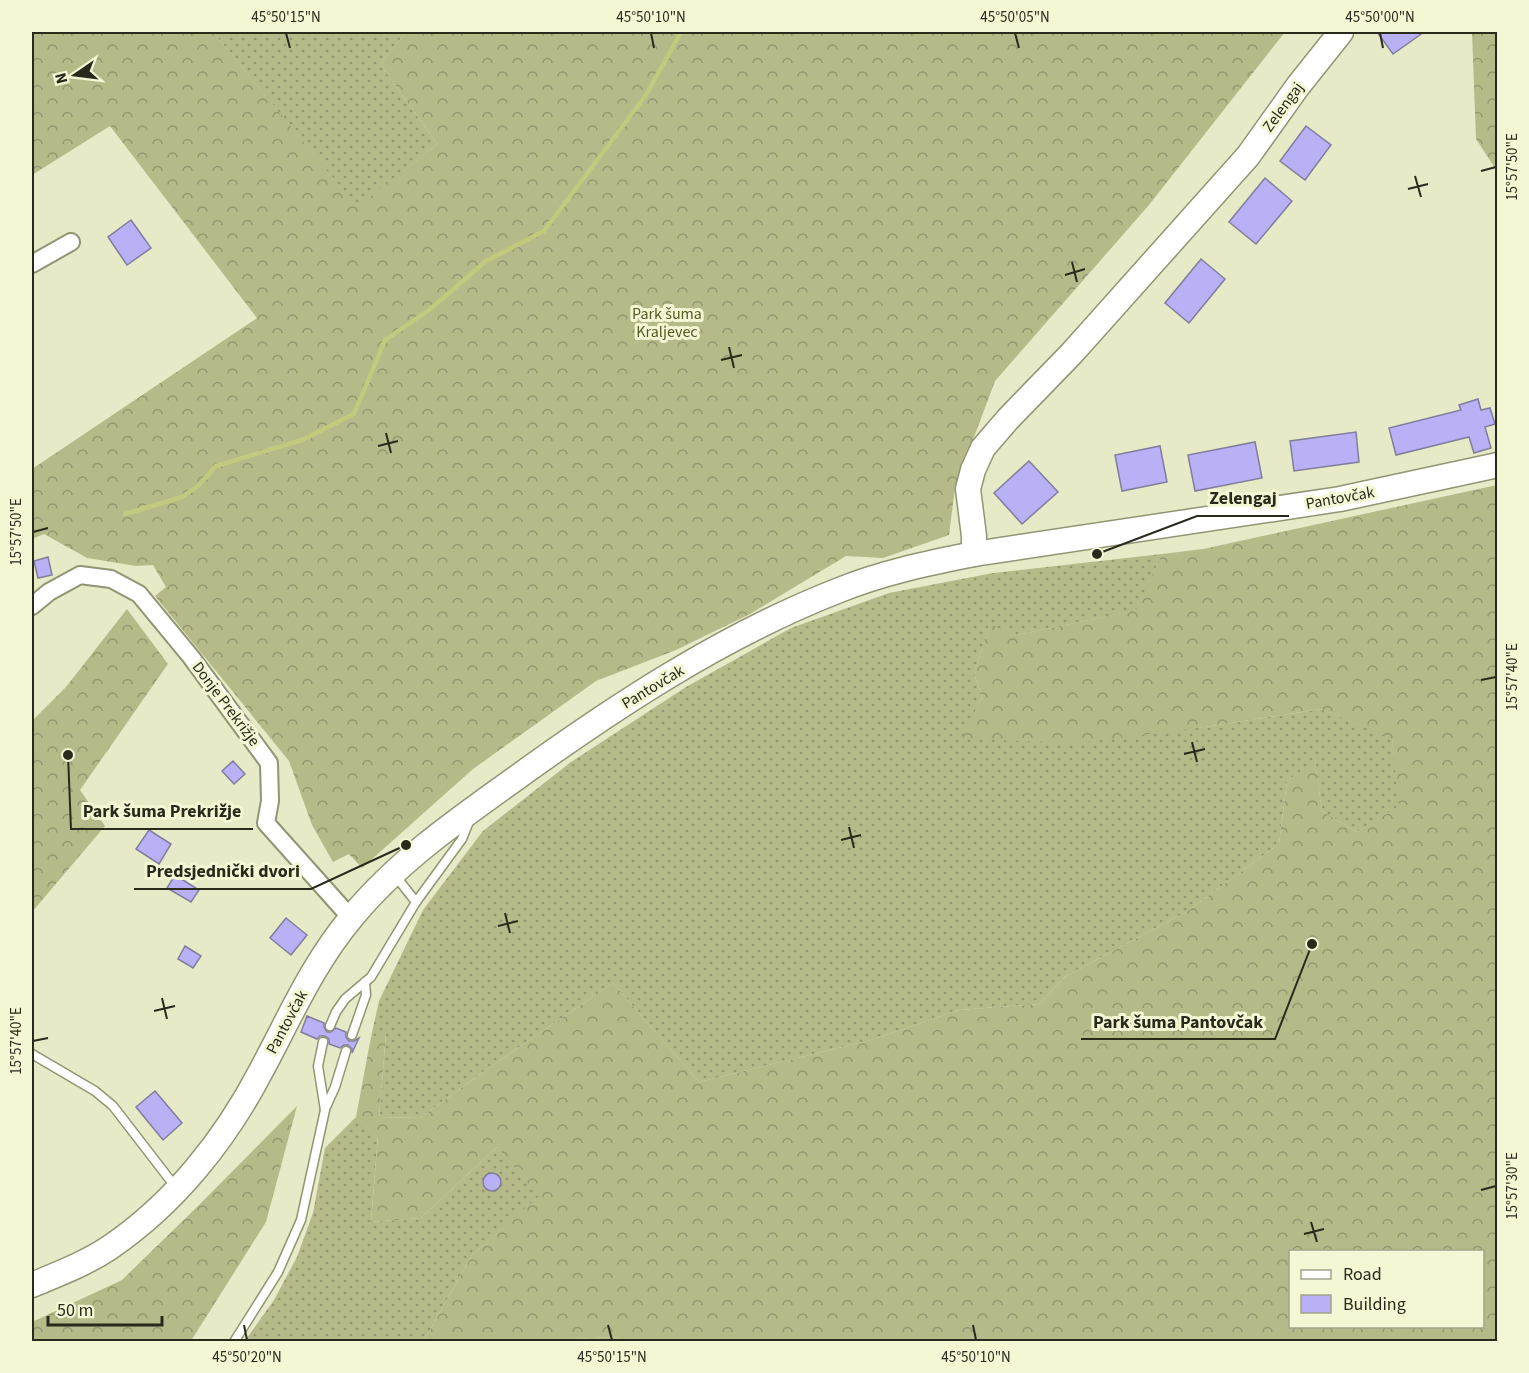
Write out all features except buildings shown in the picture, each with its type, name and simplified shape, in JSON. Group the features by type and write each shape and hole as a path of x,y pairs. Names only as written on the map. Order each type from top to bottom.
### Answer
{"main road":[{"name":"Zelengaj","path":"974,554 968,489 973,470 983,448 1072,353 1248,156 1298,86 1341,32"},
{"name":"Pantovčak","path":"32,1286 71,1269 107,1249 139,1226 195,1170 234,1120 301,994 328,949 351,918 393,874 475,807 610,712 647,689 771,621 839,590 927,563 1340,499 1497,465"}],"street":[{"path":"32,264 71,242"},
{"name":"Donje Prekrižje","path":"32,606 49,592 80,575 111,579 140,594 191,657 269,763 270,801 266,824 351,918"}],"lane":[{"path":"330,1026 345,999 365,982 380,964 416,902 462,839 475,807"},
{"path":"393,874 416,902"},
{"path":"352,1035 366,995 365,982"},
{"path":"324,1042 318,1066 325,1110"},
{"path":"234,1341 278,1272 301,1220 325,1110 346,1051"},
{"path":"32,1054 95,1091 113,1106 177,1190"}],"green space":[{"name":"Park šuma Kraljevec","path":"32,32 213,32 357,207 437,144 380,64 406,32 1285,32 1149,205 995,381 955,488 949,535 883,558 846,556 750,614 676,650 596,681 473,769 362,868 349,854 333,862 312,825 289,761 155,596 166,587 153,565 136,566 87,558 44,534 32,539 32,469 257,318 110,126 32,175"},
{"path":"213,32 406,32 380,64 437,144 357,208"},
{"path":"1472,32 1497,32 1497,171 1476,139"},
{"path":"1497,485 1497,1341 663,1342 612,1337 515,1342 424,1341 472,1255 539,1196 497,1147 421,1218 371,1222 378,1136 356,1117 371,1037 386,1033 379,1117 420,1118 613,983 699,1082 871,1040 959,1010 1039,1004 1066,976 1186,912 1279,844 1287,781 1315,761 1322,811 1357,832 1399,806 1392,739 1321,709 1079,743 962,739 982,697 974,673 990,623 1012,636 1136,610 1162,554 1203,549"},
{"path":"1162,554 1137,610 1012,636 990,624 974,673 982,697 963,739 1205,727 1321,709 1392,738 1400,806 1357,832 1322,811 1315,762 1287,781 1279,844 1186,912 1066,976 1039,1004 959,1010 871,1040 699,1082 613,983 420,1118 379,1117 386,1034 371,1037 379,1001 423,910 483,831 571,762 686,687 791,628 889,593 993,573"},
{"path":"127,609 168,664 80,790 105,826 32,912 32,721 66,687"},
{"path":"297,1106 266,1222 191,1341 32,1341 32,1322 122,1280"},
{"path":"356,1117 378,1135 371,1222 421,1218 497,1147 540,1196 472,1255 424,1341 244,1342 274,1300 297,1257 313,1213 325,1148"},
{"path":"612,1337 663,1341 515,1342"}],"waterway":[{"path":"125,514 182,497 198,486 216,466 302,440 354,414 385,340 429,310 486,261 544,231 646,95 681,32"}],"place":[{"name":"Zelengaj","path":"1097,554"},
{"name":"Park šuma Prekrižje","path":"68,755"},
{"name":"Predsjednički dvori","path":"406,845"},
{"name":"Park šuma Pantovčak","path":"1312,944"}]}
